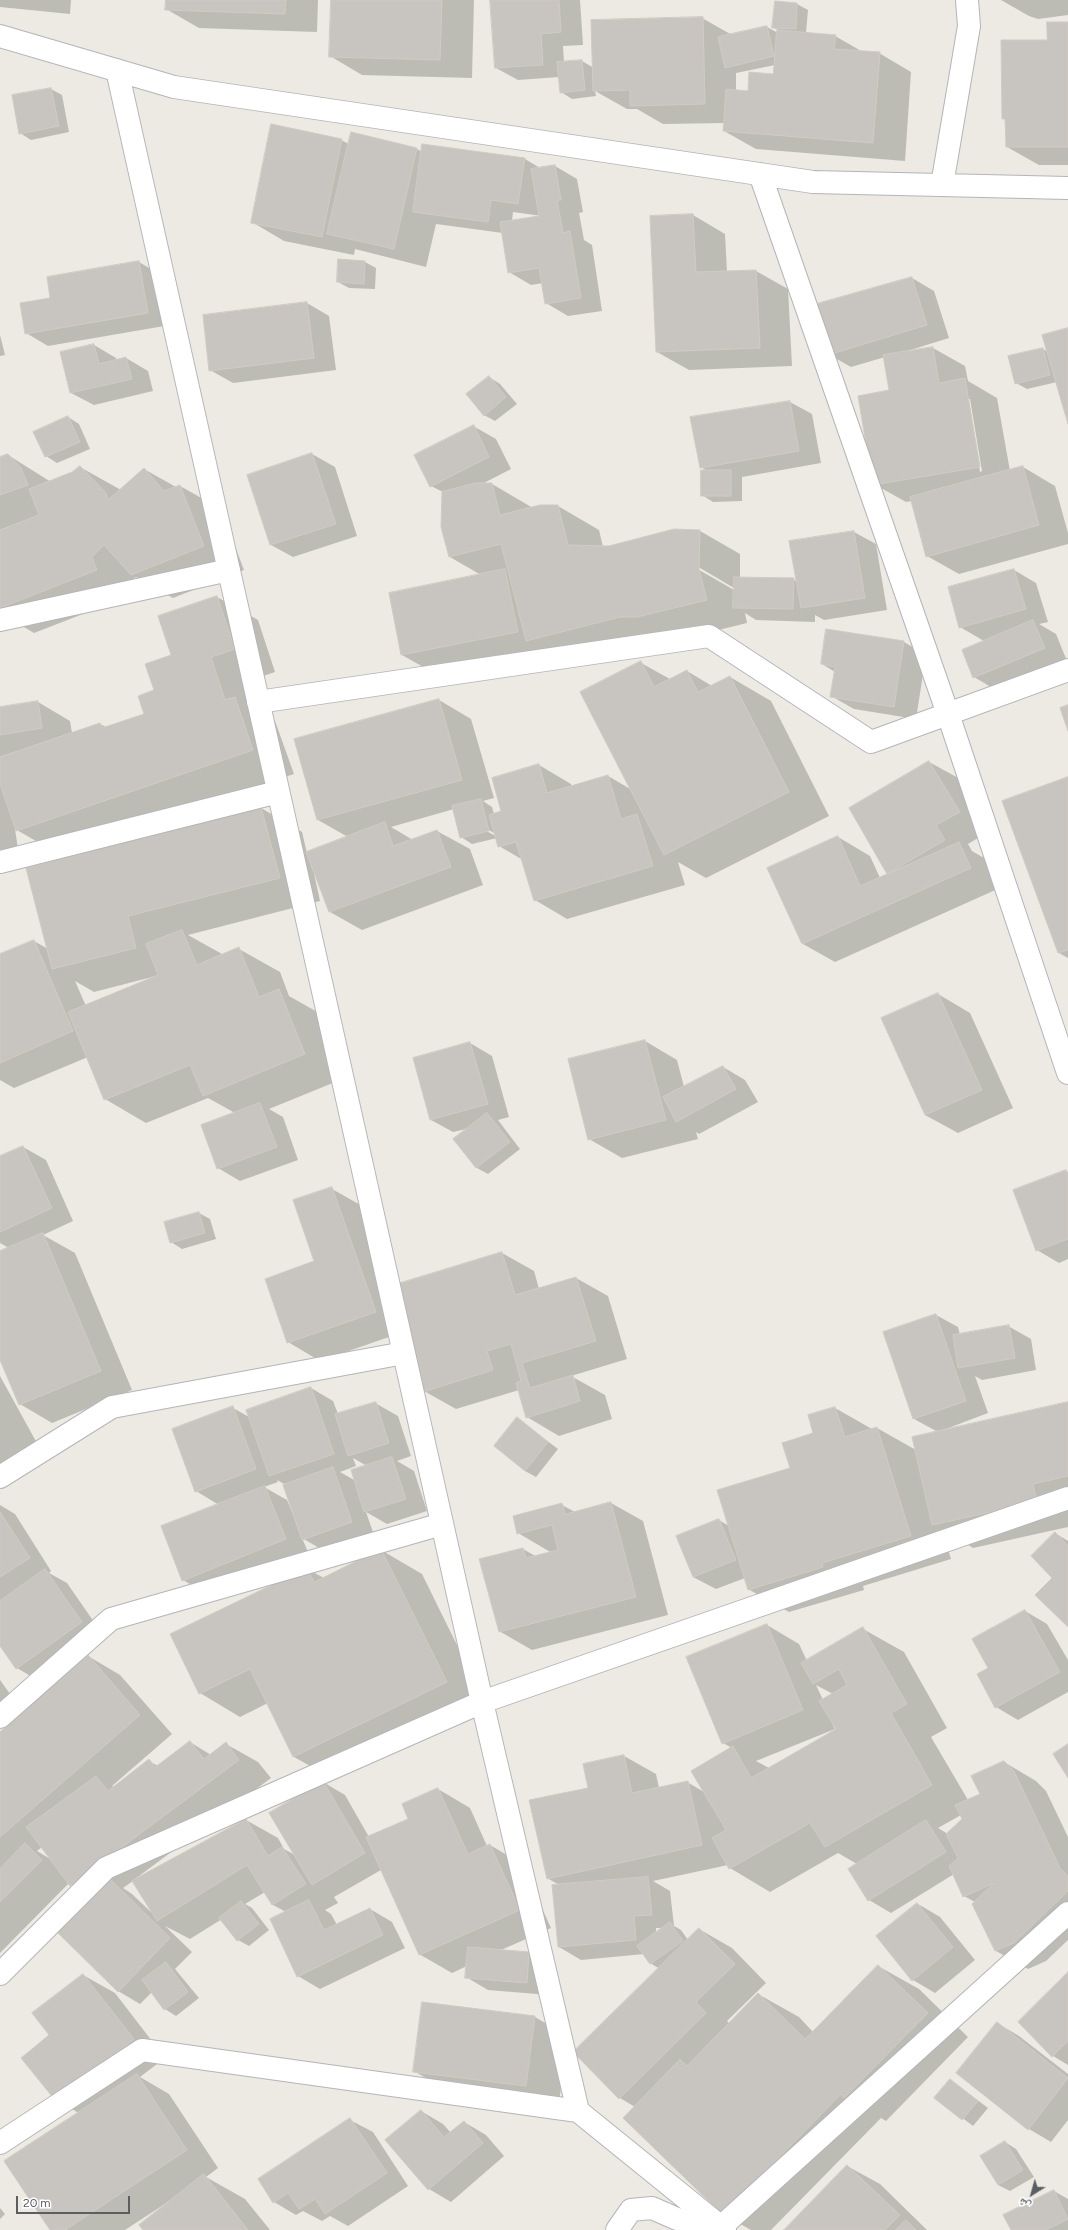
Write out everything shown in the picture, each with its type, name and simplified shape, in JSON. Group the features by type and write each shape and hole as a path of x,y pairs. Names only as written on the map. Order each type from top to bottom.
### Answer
{"street":[{"path":"942,185 970,26 966,0"},
{"path":"0,36 174,87 813,182 1068,188"},
{"path":"117,70 482,1702 578,2111"},
{"path":"760,174 948,714 1068,1073"},
{"path":"0,620 229,570"},
{"path":"258,702 709,636 871,742 1068,670"},
{"path":"0,862 278,792"},
{"path":"0,1477 112,1407 404,1353"},
{"path":"0,1974 106,1868 482,1702 1068,1498"},
{"path":"0,1717 111,1619 442,1524"},
{"path":"723,2228 1068,1913"},
{"path":"0,2143 142,2050 578,2111 723,2228"},
{"path":"617,2230 631,2210 652,2208 677,2218 723,2228"}],"building":[{"path":"166,0 286,0 285,14 165,10"},
{"path":"331,0 442,0 440,60 329,57"},
{"path":"490,0 559,0 561,32 541,34 543,65 495,68"},
{"path":"775,1 797,3 796,29 772,28"},
{"path":"703,17 705,104 630,106 630,90 593,91 591,20"},
{"path":"1047,22 1068,22 1068,147 1006,147 1005,119 1002,119 1001,40 1047,40"},
{"path":"767,26 774,56 725,68 718,37"},
{"path":"777,30 836,35 834,49 880,52 873,143 723,131 726,89 748,91 749,72 773,74"},
{"path":"582,60 585,90 560,93 557,62"},
{"path":"51,88 59,126 19,134 12,95"},
{"path":"271,124 342,139 322,237 251,223"},
{"path":"351,132 417,148 394,249 327,234"},
{"path":"422,144 525,158 518,204 491,200 488,222 413,212"},
{"path":"555,165 561,200 557,200 563,233 570,231 581,298 545,304 539,268 508,273 500,222 539,216 531,169"},
{"path":"693,214 696,272 756,270 760,348 656,352 650,216"},
{"path":"338,259 365,261 364,284 337,282"},
{"path":"139,261 148,313 25,334 20,303 50,298 47,277"},
{"path":"912,277 927,325 828,355 813,305"},
{"path":"307,302 314,358 209,371 203,315"},
{"path":"1068,328 1068,424 1042,335"},
{"path":"94,344 99,364 126,357 132,379 70,393 60,352"},
{"path":"933,347 939,383 965,378 980,467 873,485 858,396 889,390 883,355"},
{"path":"1043,348 1050,375 1015,384 1008,356"},
{"path":"489,376 506,397 484,416 466,394"},
{"path":"790,401 799,451 700,468 690,417"},
{"path":"68,416 80,442 45,457 33,432"},
{"path":"474,425 489,457 430,487 414,455"},
{"path":"312,453 336,524 270,545 247,475"},
{"path":"8,454 21,468 28,485 0,495 0,457"},
{"path":"80,466 106,493 108,500 144,468 164,491 180,485 204,546 131,575 104,545 92,557 97,570 0,608 0,530 39,515 29,489 72,472"},
{"path":"1023,466 1039,525 926,557 910,497"},
{"path":"701,470 731,470 731,496 701,496"},
{"path":"476,483 492,483 500,515 540,505 558,505 568,545 609,546 674,529 700,530 699,569 707,600 637,617 620,617 526,641 501,544 449,557 441,527 442,492"},
{"path":"854,531 865,598 801,608 789,541"},
{"path":"505,569 518,632 401,655 389,593"},
{"path":"1014,569 1026,609 959,628 948,587"},
{"path":"734,577 794,578 793,609 733,608"},
{"path":"217,596 235,649 211,657 225,700 235,697 253,750 16,831 0,784 0,757 100,723 102,728 144,714 138,696 154,690 145,664 171,655 158,616"},
{"path":"1033,620 1045,648 973,678 962,650"},
{"path":"826,629 904,641 894,707 830,697 835,667 821,664"},
{"path":"641,661 654,687 687,670 698,692 730,676 789,792 664,855 580,692"},
{"path":"439,699 462,780 317,820 294,739"},
{"path":"38,701 42,728 0,735 0,707"},
{"path":"1068,705 1068,731 1060,708"},
{"path":"929,761 960,812 936,825 945,840 887,874 849,808"},
{"path":"539,764 547,793 608,775 621,819 637,814 653,866 534,901 516,842 498,847 489,815 501,811 492,778"},
{"path":"1068,777 1068,950 1058,953 1002,801"},
{"path":"481,799 489,831 460,838 452,806"},
{"path":"261,807 280,878 128,916 136,948 52,969 26,868"},
{"path":"385,822 393,846 437,830 451,867 329,912 306,852"},
{"path":"838,836 860,886 959,842 971,868 802,944 767,868"},
{"path":"182,930 197,965 239,947 259,997 279,989 305,1054 203,1096 190,1065 104,1100 68,1012 158,975 146,944"},
{"path":"34,940 73,1031 0,1063 0,954"},
{"path":"938,993 982,1090 925,1115 881,1018"},
{"path":"645,1040 666,1120 588,1140 568,1059"},
{"path":"470,1042 488,1104 430,1120 413,1058"},
{"path":"723,1066 736,1089 676,1122 663,1097"},
{"path":"260,1103 277,1147 217,1169 201,1125"},
{"path":"487,1113 510,1142 476,1168 453,1139"},
{"path":"23,1146 52,1208 0,1232 0,1156"},
{"path":"1066,1170 1068,1175 1068,1239 1036,1251 1013,1190"},
{"path":"332,1187 376,1312 287,1343 265,1279 314,1261 293,1200"},
{"path":"199,1212 205,1233 170,1243 164,1222"},
{"path":"43,1233 101,1371 19,1405 0,1360 0,1251"},
{"path":"502,1252 515,1295 576,1277 596,1341 522,1363 530,1388 573,1375 580,1401 526,1418 516,1383 521,1381 511,1344 487,1351 493,1370 423,1392 391,1286"},
{"path":"936,1314 966,1401 913,1419 883,1332"},
{"path":"1009,1325 1015,1358 958,1368 953,1335"},
{"path":"311,1387 334,1454 269,1476 246,1410"},
{"path":"376,1402 389,1443 348,1456 335,1414"},
{"path":"1068,1402 1068,1476 1033,1484 1037,1502 932,1525 912,1437"},
{"path":"233,1406 256,1469 195,1492 172,1429"},
{"path":"835,1407 845,1437 877,1427 911,1536 822,1563 823,1567 748,1590 717,1490 790,1468 782,1443 813,1433 808,1415"},
{"path":"517,1417 548,1442 525,1471 494,1446"},
{"path":"392,1457 406,1499 364,1512 351,1470"},
{"path":"333,1467 352,1522 302,1540 283,1485"},
{"path":"265,1486 286,1539 182,1581 161,1526"},
{"path":"611,1502 636,1597 499,1632 479,1559 523,1548 526,1558 558,1550 552,1525 517,1534 513,1516 562,1503 565,1514"},
{"path":"0,1512 30,1558 0,1577"},
{"path":"719,1519 736,1560 693,1577 676,1536"},
{"path":"1055,1532 1068,1546 1068,1627 1035,1595 1052,1578 1031,1556"},
{"path":"381,1549 447,1682 293,1757 250,1669 199,1694 170,1634 307,1568 314,1582"},
{"path":"45,1569 82,1622 16,1669 0,1646 0,1601"},
{"path":"1025,1610 1060,1672 995,1708 977,1674 988,1668 972,1639"},
{"path":"767,1624 803,1710 722,1744 686,1657"},
{"path":"863,1627 907,1704 891,1713 932,1785 825,1847 810,1823 729,1869 712,1838 726,1830 691,1771 733,1746 751,1778 836,1729 819,1701 847,1685 839,1669 813,1684 801,1663"},
{"path":"88,1655 140,1715 0,1837 0,1732"},
{"path":"190,1741 204,1759 226,1742 239,1760 70,1886 26,1827 96,1776 108,1791 149,1759 155,1767"},
{"path":"1068,1744 1068,1778 1053,1754"},
{"path":"624,1755 632,1793 688,1781 702,1845 547,1879 529,1800 588,1788 583,1764"},
{"path":"1004,1761 1014,1771 1060,1868 1068,1876 1068,1891 1014,1943 995,1951 972,1904 994,1883 963,1897 949,1866 958,1858 946,1834 962,1819 955,1805 980,1794 971,1776"},
{"path":"323,1781 365,1853 312,1885 269,1813"},
{"path":"438,1788 468,1854 490,1844 520,1910 419,1955 366,1837 408,1819 402,1804"},
{"path":"246,1819 268,1856 282,1847 306,1884 272,1905 247,1865 157,1921 132,1881"},
{"path":"926,1820 946,1852 868,1901 848,1869"},
{"path":"25,1843 42,1860 0,1902 0,1869"},
{"path":"648,1877 652,1915 634,1916 636,1940 558,1947 552,1885"},
{"path":"110,1879 170,1938 118,1992 57,1932"},
{"path":"309,1900 324,1930 370,1908 383,1935 297,1977 270,1919"},
{"path":"241,1901 259,1924 237,1941 219,1918"},
{"path":"917,1903 953,1947 912,1981 876,1936"},
{"path":"670,1922 683,1941 650,1964 637,1946"},
{"path":"699,1928 735,1964 696,2002 706,2013 619,2099 573,2052"},
{"path":"468,1947 529,1952 527,1983 465,1978"},
{"path":"166,1962 188,1992 164,2010 142,1980"},
{"path":"878,1965 928,2013 844,2098 841,2094 723,2215 623,2118 680,2059 687,2066 758,1993 805,2039"},
{"path":"1068,1972 1068,2041 1052,2057 1018,2022"},
{"path":"83,1974 134,2039 55,2100 21,2058 49,2035 32,2013"},
{"path":"422,2002 535,2016 526,2086 413,2072"},
{"path":"997,2022 1068,2078 1028,2130 956,2073"},
{"path":"137,2074 187,2150 65,2230 50,2230 4,2161"},
{"path":"950,2079 978,2101 962,2120 934,2098"},
{"path":"421,2110 444,2137 464,2121 483,2143 428,2190 385,2140"},
{"path":"350,2118 387,2173 325,2214 315,2199 299,2209 288,2193 273,2203 258,2179"},
{"path":"1005,2141 1023,2170 998,2185 980,2156"},
{"path":"847,2165 900,2215 885,2230 784,2230"},
{"path":"204,2174 248,2230 143,2230 139,2225"},
{"path":"1054,2190 1068,2219 1046,2230 1011,2230 1003,2215"},
{"path":"906,2220 916,2230 896,2230"}]}
